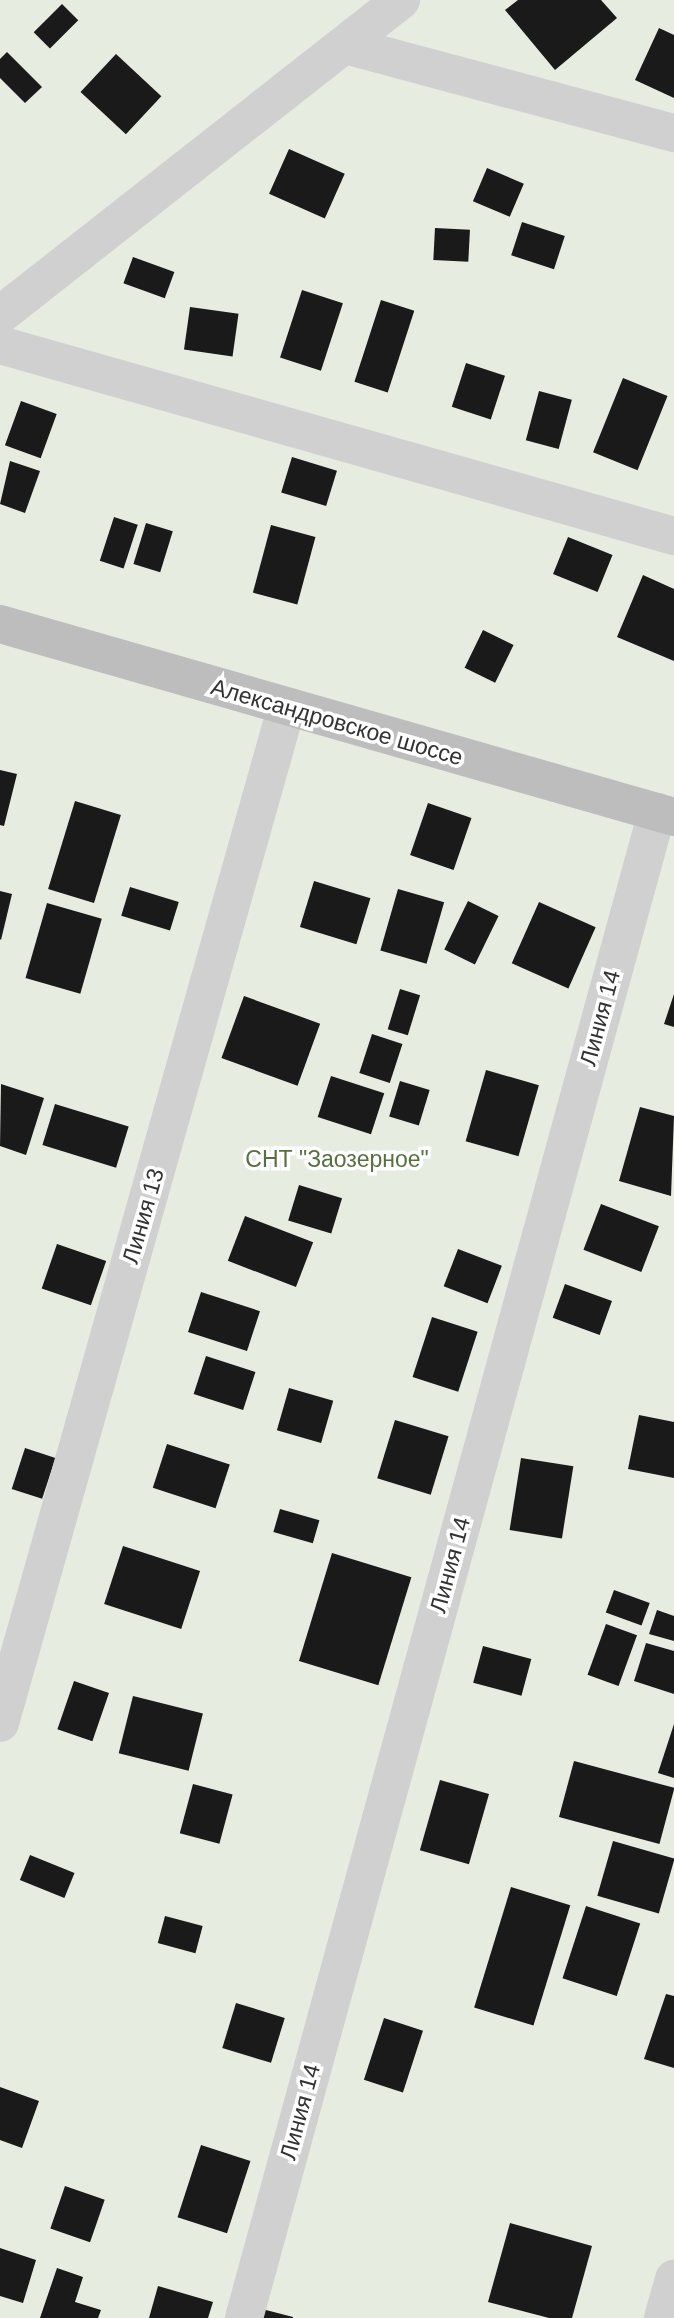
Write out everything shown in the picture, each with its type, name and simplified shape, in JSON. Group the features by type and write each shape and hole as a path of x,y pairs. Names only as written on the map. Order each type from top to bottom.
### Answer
{"street":[{"path":"0,315 401,0"},
{"path":"345,46 674,132"},
{"path":"0,345 674,536"},
{"name":"Александровское шоссе","path":"0,624 286,709 665,815"},
{"name":"Линия 13","path":"0,1723 286,709"},
{"name":"Линия 14","path":"244,2318 665,815"},
{"path":"663,2318 674,2279"}],"green space":[{"name":"СНТ \"Заозерное\"","path":"0,0 674,0 674,2318 0,2318"}],"building":[{"path":"518,0 601,0 617,18 555,70 505,10"},
{"path":"62,4 78,20 50,49 34,32"},
{"path":"659,28 674,35 674,98 635,80"},
{"path":"7,52 42,87 25,103 0,78 0,59"},
{"path":"116,54 161,96 126,134 81,92"},
{"path":"289,149 345,174 325,219 269,194"},
{"path":"487,168 524,184 510,217 473,201"},
{"path":"522,222 565,236 554,269 511,255"},
{"path":"435,228 470,230 468,262 433,260"},
{"path":"133,257 174,272 165,298 123,283"},
{"path":"302,290 343,303 321,371 280,358"},
{"path":"381,300 414,311 388,393 354,382"},
{"path":"190,307 239,314 233,356 184,350"},
{"path":"466,363 505,376 491,419 452,407"},
{"path":"623,378 668,396 638,470 593,452"},
{"path":"539,391 572,400 559,449 526,440"},
{"path":"21,401 57,414 41,458 5,445"},
{"path":"292,457 337,471 326,506 281,492"},
{"path":"10,461 40,471 25,513 0,504"},
{"path":"114,517 138,525 124,568 100,561"},
{"path":"146,523 173,531 160,572 133,564"},
{"path":"271,525 315,537 297,605 253,593"},
{"path":"568,537 613,555 598,592 553,574"},
{"path":"643,575 674,589 674,661 617,637"},
{"path":"483,630 514,645 495,683 465,668"},
{"path":"0,770 17,774 4,826 0,825"},
{"path":"75,801 121,815 94,903 48,889"},
{"path":"428,803 471,818 454,870 410,855"},
{"path":"314,881 370,898 356,944 300,927"},
{"path":"130,887 179,902 170,931 121,916"},
{"path":"398,889 444,902 426,964 380,951"},
{"path":"0,891 12,894 1,940 0,939"},
{"path":"468,901 499,916 475,964 444,950"},
{"path":"539,902 596,927 568,988 512,963"},
{"path":"47,903 102,919 80,994 26,978"},
{"path":"400,989 420,995 408,1035 388,1029"},
{"path":"674,994 674,1027 664,1024"},
{"path":"244,996 320,1024 298,1086 221,1058"},
{"path":"372,1034 402,1044 390,1083 359,1073"},
{"path":"486,1070 539,1085 518,1156 466,1141"},
{"path":"331,1076 384,1093 371,1134 318,1117"},
{"path":"400,1081 430,1090 419,1125 389,1116"},
{"path":"1,1084 44,1098 26,1155 0,1146"},
{"path":"55,1104 129,1127 116,1168 42,1145"},
{"path":"640,1107 674,1116 671,1196 619,1181"},
{"path":"299,1185 342,1198 331,1234 288,1220"},
{"path":"601,1204 659,1226 641,1272 583,1250"},
{"path":"245,1216 313,1242 296,1287 228,1261"},
{"path":"57,1244 106,1261 91,1305 42,1288"},
{"path":"458,1249 502,1266 488,1303 444,1286"},
{"path":"565,1284 612,1301 600,1335 553,1318"},
{"path":"201,1292 260,1311 247,1351 188,1332"},
{"path":"432,1317 478,1332 458,1392 413,1377"},
{"path":"206,1356 255,1372 243,1410 194,1394"},
{"path":"289,1388 333,1401 321,1443 277,1430"},
{"path":"639,1415 674,1422 674,1478 628,1469"},
{"path":"395,1420 449,1436 431,1495 377,1478"},
{"path":"167,1444 230,1464 216,1508 153,1488"},
{"path":"25,1448 55,1458 42,1499 12,1489"},
{"path":"521,1458 573,1466 562,1538 510,1530"},
{"path":"280,1509 319,1520 313,1543 273,1532"},
{"path":"123,1546 200,1571 181,1629 104,1604"},
{"path":"332,1553 411,1577 378,1685 299,1661"},
{"path":"614,1590 650,1603 641,1626 606,1613"},
{"path":"657,1610 674,1616 674,1641 649,1634"},
{"path":"606,1624 637,1635 619,1686 588,1675"},
{"path":"646,1643 674,1651 674,1694 634,1681"},
{"path":"483,1646 531,1659 521,1696 473,1683"},
{"path":"74,1681 109,1693 92,1741 57,1729"},
{"path":"133,1696 203,1713 189,1771 119,1753"},
{"path":"674,1724 674,1778 658,1773"},
{"path":"574,1761 674,1788 659,1844 559,1817"},
{"path":"440,1780 489,1794 469,1864 420,1850"},
{"path":"193,1784 233,1795 219,1844 180,1833"},
{"path":"613,1841 674,1858 659,1913 597,1896"},
{"path":"30,1855 75,1873 64,1898 20,1880"},
{"path":"511,1887 570,1905 533,2026 474,2007"},
{"path":"586,1906 640,1924 617,1996 563,1978"},
{"path":"165,1916 203,1926 195,1953 158,1943"},
{"path":"666,1994 674,1996 674,2068 644,2059"},
{"path":"236,2003 285,2018 271,2063 222,2048"},
{"path":"384,2018 423,2031 403,2092 364,2080"},
{"path":"0,2087 39,2101 22,2148 0,2140"},
{"path":"201,2145 250,2161 227,2233 178,2217"},
{"path":"65,2186 105,2200 90,2242 50,2229"},
{"path":"510,2223 592,2246 572,2318 549,2318 488,2302"},
{"path":"0,2248 36,2260 23,2303 0,2296"},
{"path":"57,2268 83,2277 75,2302 101,2310 98,2318 40,2318"},
{"path":"158,2286 213,2302 208,2318 149,2318"},
{"path":"262,2309 293,2317 293,2318 260,2318"}]}
